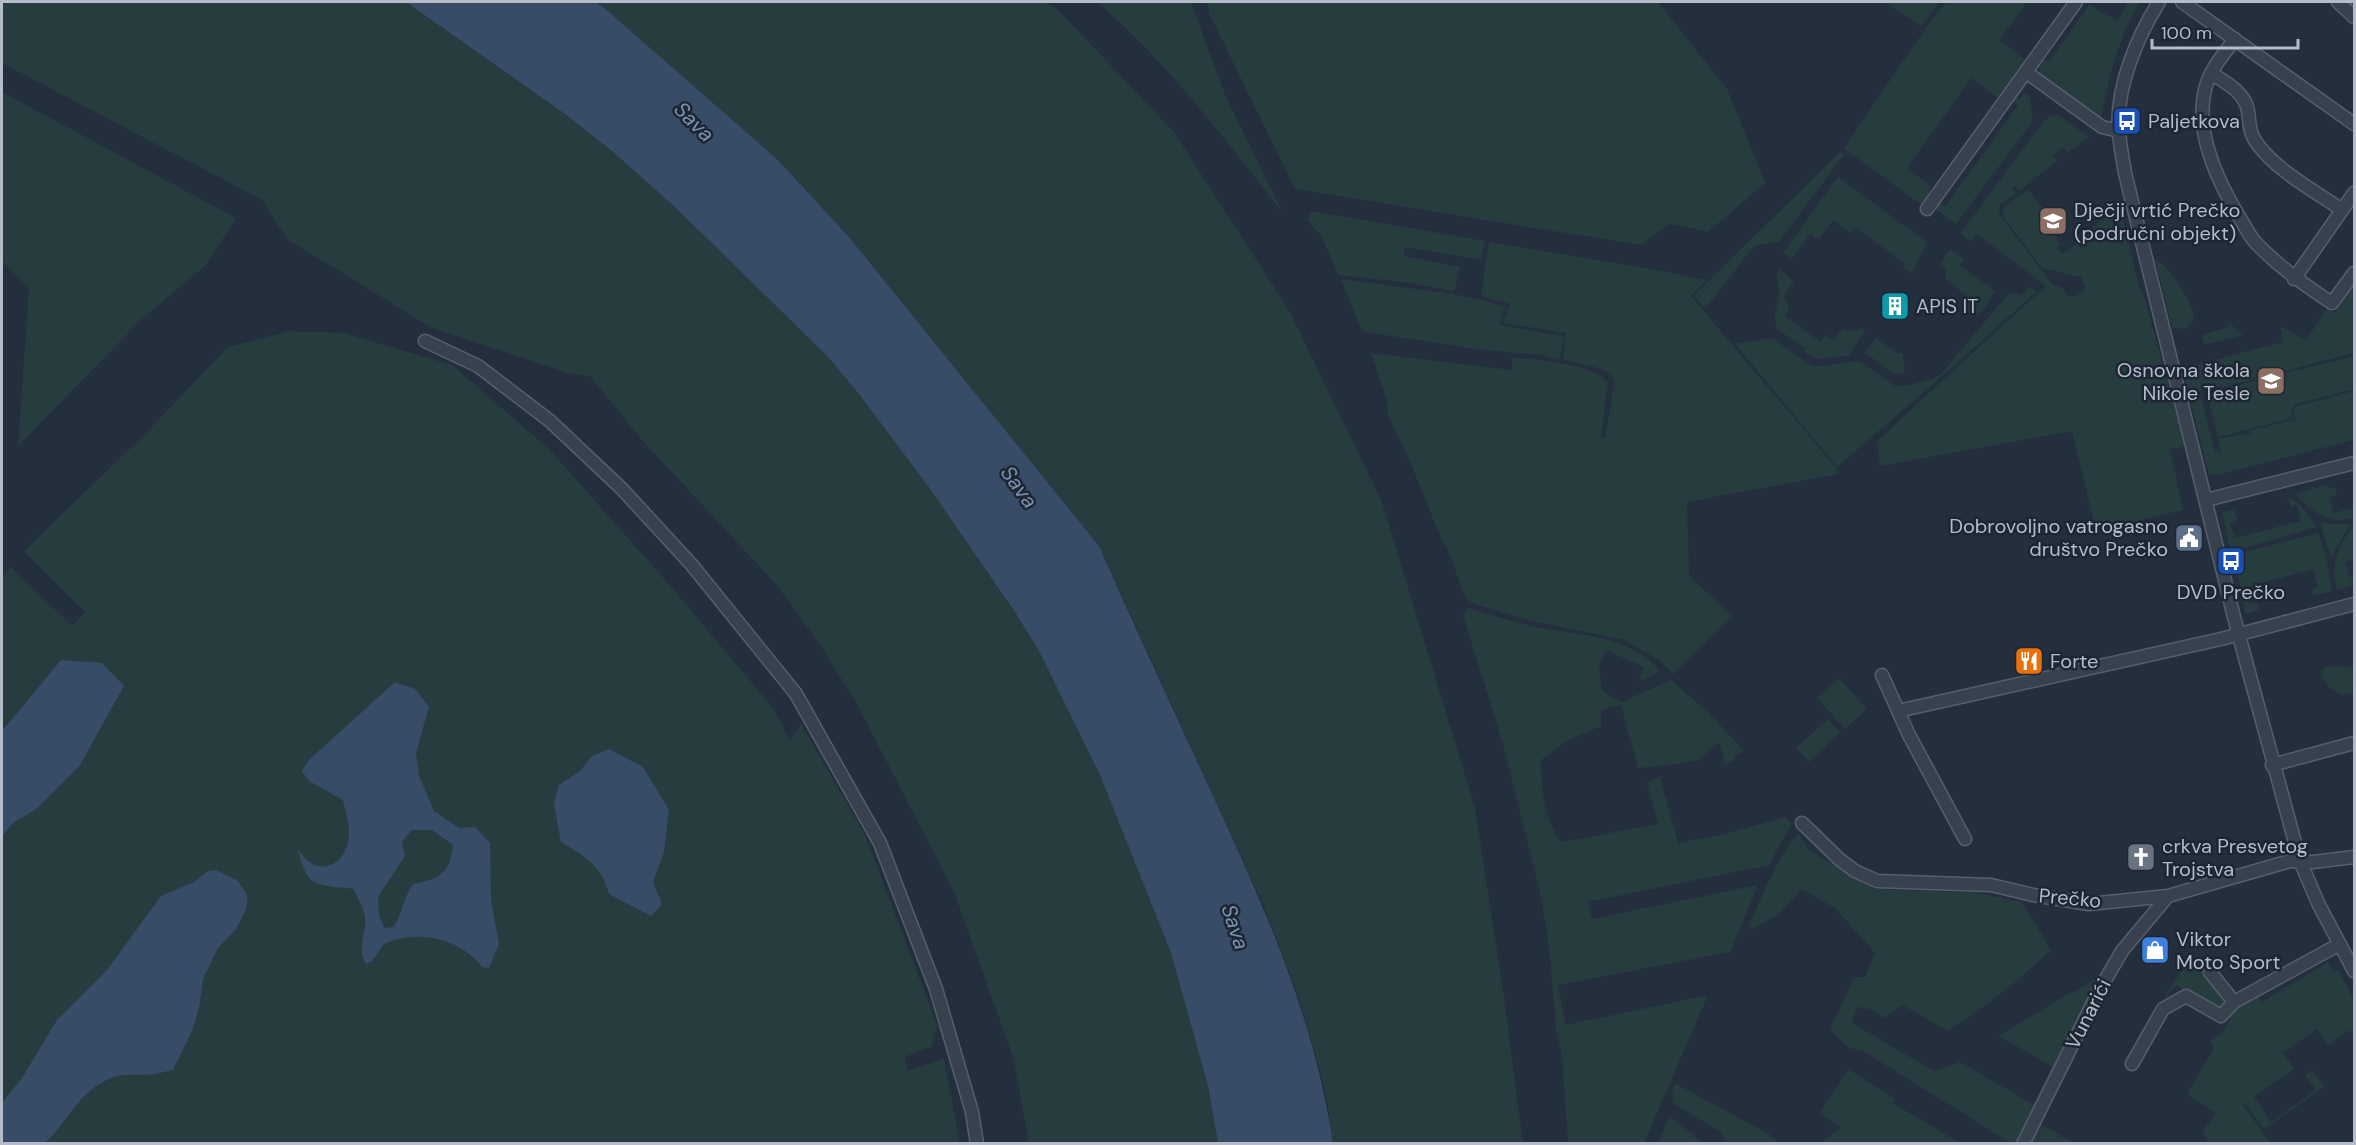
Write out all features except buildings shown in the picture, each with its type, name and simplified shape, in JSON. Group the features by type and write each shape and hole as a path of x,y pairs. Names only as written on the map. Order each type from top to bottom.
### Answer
{"street":[{"path":"1928,209 2076,2"},
{"path":"2160,2 2148,19 2135,48 2121,103 2119,131 2125,173 2272,765 2300,861 2355,971"},
{"path":"2182,2 2355,124"},
{"path":"2338,2 2355,17"},
{"path":"2235,39 2211,73 2202,104 2211,159 2227,198 2254,241 2295,279 2332,303 2355,273"},
{"path":"2026,72 2102,127 2119,131"},
{"path":"2211,73 2236,90 2244,99 2248,110 2251,135 2272,161 2342,210"},
{"path":"2295,279 2355,193"},
{"path":"425,341 477,366 550,420 622,489 691,564 796,694 880,843 936,988 972,1112 977,1143"},
{"path":"2206,501 2355,463"},
{"path":"1898,711 2355,604"},
{"path":"1882,675 1898,711 1965,839"},
{"path":"2272,765 2355,743"},
{"name":"Prečko","path":"1802,823 1839,859 1855,871 1877,881 1991,885 2033,895 2089,904 2168,896 2290,861 2313,862 2355,857"},
{"name":"Vunarići","path":"2023,1143 2100,989 2122,951 2168,896"},
{"path":"2133,1064 2163,1009 2186,996 2221,1016 2234,1002 2340,944"},
{"path":"2210,972 2234,1002"}],"green space":[{"path":"2,2 406,2 565,114 612,151 677,209 828,357 859,394 928,486 1015,612 1039,651 1100,775 1171,953 1208,1086 1218,1143 1029,1143 1013,1057 954,892 856,702 817,640 775,583 640,438 591,377 568,373 432,328 287,239 262,200 2,63"},
{"path":"595,2 1046,2 1061,13 1174,132 1290,312 1382,502 1475,808 1503,990 1523,1143 1333,1143 1326,1095 1315,1052 1295,987 1262,902 1099,546 849,237 778,160"},
{"path":"1097,2 1191,2 1226,97 1283,213 1172,76"},
{"path":"1207,2 1658,2 1727,89 1765,183 1708,232 1670,224 1640,245 1295,189 1210,15"},
{"path":"1885,2 1939,2 1921,26"},
{"path":"1947,2 2027,2 1999,40 2026,60 1999,98 1971,78 1907,168 1931,186 1928,196 1930,198 1924,207 1843,149 1930,22"},
{"path":"2128,2 2140,2 2115,58 2101,119 2042,78 2038,65 2042,58 2049,62 2089,5 2118,21"},
{"path":"2,92 236,218 207,264 143,318 18,446 29,288 2,261"},
{"path":"2025,92 2030,96 2033,121 1956,224 1934,208 1938,203 1945,207 2018,105 2011,100 2014,96 2019,99"},
{"path":"2051,115 2060,116 2089,137 2068,153 2063,147 2053,155 2057,161 2019,191 2014,186 2012,188 2016,193 2000,205 1999,214 2052,284 2062,288 2068,296 2074,297 2083,292 2085,287 2081,277 2042,268 2005,219 2002,209 2028,189 2047,214 2042,219 2061,244 2057,247 2063,254 2087,236 2085,233 2120,207 2138,287 2143,293 2186,447 2170,449 2183,510 2096,531 2072,431 1880,466 1877,441 2046,286 1977,234 1971,242 1960,234 2044,121"},
{"path":"1839,153 1845,153 1779,242 1754,246 1705,309 1694,295"},
{"path":"1838,177 1927,242 1912,273 1903,267 1904,263 1855,227 1850,233 1833,220 1818,240 1810,234 1792,259 1783,253"},
{"path":"1312,212 1485,241 1481,260 1404,247 1404,256 1460,267 1454,291 1410,283 1339,275 1321,236 1307,219"},
{"path":"1489,242 1707,280 1691,296 1837,469 1838,474 1687,502 1689,574 1733,616 1673,674 1658,659 1624,640 1532,621 1474,604 1464,595 1450,555 1388,415 1386,398 1371,353 1512,370 1512,358 1534,359 1591,371 1608,382 1601,437 1605,438 1615,380 1605,370 1563,359 1566,333 1503,323 1510,304 1481,296"},
{"path":"1950,249 1964,259 1960,266 1995,291 1982,312 1970,317 1966,295 1946,280 1946,270 1939,265"},
{"path":"2155,260 2167,268 2180,285 2190,305 2194,319 2186,328 2172,327"},
{"path":"1780,269 1794,282 1784,295 1789,310 1785,316 1820,342 1826,335 1833,340 1843,329 1858,331 1860,328 1865,331 1848,356 1819,359 1804,352 1806,349 1777,329 1774,318 1779,297 1777,274"},
{"path":"1341,279 1454,294 1505,306 1500,325 1564,336 1559,360 1541,355 1475,349 1365,332 1360,327"},
{"path":"2354,285 2354,353 2216,389 2215,386 2199,391 2215,451 2219,451 2222,461 2218,441 2220,438 2250,434 2250,431 2264,427 2265,429 2279,423 2281,426 2281,423 2293,420 2296,422 2293,411 2297,406 2325,399 2326,401 2327,398 2354,391 2354,440 2209,475 2183,372 2199,367 2199,364 2283,342 2280,326 2306,340 2327,309 2335,313"},
{"path":"2029,287 2037,291 1837,467 1735,344 1772,338 1812,366 1855,361 1863,363 1895,386 1910,385 1941,374 2009,293 2021,295"},
{"path":"2228,322 2243,335 2207,344 2203,342 2203,334 2226,328 2229,326"},
{"path":"290,331 344,333 452,365 548,448 667,582 774,709 790,741 801,724 865,835 937,1025 931,1047 905,1057 907,1071 944,1059 960,1143 2,1143 2,576 11,567 72,626 85,612 24,551 144,435 228,347"},
{"path":"1876,338 1896,353 1902,353 1905,373 1896,375 1865,353"},
{"path":"2354,356 2354,389 2296,404 2291,410 2293,418 2218,437 2207,393"},
{"path":"2327,485 2330,489 2335,487 2337,495 2329,497 2333,513 2354,508 2354,517 2336,520 2322,516 2295,494"},
{"path":"2287,496 2304,509 2316,527 2234,551 2230,549 2222,512 2234,509 2237,520 2230,523 2235,538 2301,521 2297,505 2291,507"},
{"path":"2320,523 2350,524 2331,558"},
{"path":"2354,525 2354,559 2345,562 2349,577 2354,576 2354,581 2351,582 2352,586 2337,590 2336,556"},
{"path":"2318,533 2326,557 2332,591 2313,596 2312,589 2318,587 2313,569 2247,587 2251,604 2258,603 2260,610 2246,614 2233,555"},
{"path":"1468,608 1531,626 1617,642 1633,649 1647,658 1660,671 1638,683 1644,667 1606,650 1599,666 1602,691 1622,702 1671,680 1709,713 1744,751 1734,758 1735,760 1725,765 1719,742 1698,760 1638,768 1621,705 1601,710 1601,726 1567,741 1541,760 1547,813 1561,842 1658,824 1647,783 1660,777 1678,843 1729,833 1785,817 1792,823 1769,865 1588,902 1592,919 1758,885 1730,952 1558,985 1566,1025 1708,995 1644,1143 1568,1143 1562,1056 1556,1027 1549,946 1540,891 1504,747 1463,615"},
{"path":"2354,665 2354,692 2342,695 2329,687 2321,676 2327,666 2351,667"},
{"path":"1839,678 1867,709 1845,729 1817,698"},
{"path":"1828,719 1840,733 1809,762 1796,748"},
{"path":"1799,834 1809,850 1875,889 1977,893 2022,902 2051,950 2011,986 1974,1014 1948,1031 1903,1005 1885,1018 1870,1009 1857,1007 1852,1023 1934,1071 1960,1062 2038,1107 2020,1143 2011,1143 1863,1051 1849,1048 1830,1030 1854,977 1865,977 1875,953 1835,908 1802,889 1779,914 1751,930 1749,925 1771,877 1785,852"},
{"path":"2328,962 2333,972 2338,969 2354,1000 2354,1035 2350,1030 2328,1045 2317,1029 2283,1053 2294,1069 2254,1097 2271,1122 2316,1090 2305,1075 2313,1070 2324,1087 2264,1129 2246,1104 2243,1105 2270,1143 2209,1143 2203,1131 2216,1114 2187,1094 2214,1048 2210,1041 2221,1034 2231,1018 2229,1016 2238,1004 2257,997 2262,1002"},
{"path":"2187,964 2206,974 2226,998 2219,1008 2186,993 2177,985 2167,994 2171,999 2164,996"},
{"path":"2103,974 2056,1069 1999,1036 2071,992"},
{"path":"1848,1069 1895,1099 1892,1103 1961,1143 1821,1143 1841,1127 1820,1113"},
{"path":"1676,1084 1769,1134 1778,1143 1727,1143 1720,1132 1673,1103 1672,1092"},
{"path":"1670,1116 1703,1143 1658,1143"},
{"path":"2037,1122 2074,1143 2027,1143"}],"water":[{"name":"Sava","path":"406,2 595,2 778,160 849,237 1099,546 1243,862 1276,940 1304,1018 1325,1100 1333,1143 1218,1143 1208,1086 1171,953 1100,775 1039,651 1015,612 928,486 859,394 828,357 677,209 612,151 565,114"},
{"path":"61,660 102,663 124,686 80,765 35,810 13,823 2,836 2,731"},
{"path":"395,682 415,689 429,707 416,753 419,776 434,811 459,828 475,827 490,843 491,900 499,944 489,968 482,967 473,957 450,943 424,937 397,939 384,944 372,961 366,964 362,953 365,917 354,889 322,885 316,882 305,872 301,862 298,849 305,859 322,867 337,861 347,845 349,833 343,800 309,781 302,771 309,760","holes":["412,830 432,830 453,845 449,862 437,877 413,884 394,927 384,928 379,915 378,897 405,856 402,842"]},
{"path":"609,749 643,767 669,810 664,852 653,882 662,904 651,916 609,894 597,869 584,857 561,842 554,804 559,785 580,771 592,756"},
{"path":"216,870 237,880 247,894 247,907 236,929 218,948 203,979 199,1008 192,1031 173,1070 155,1074 121,1076 99,1084 81,1099 45,1143 2,1143 2,1103 22,1078 57,1020 107,970 161,896 194,882 208,871"}],"tram line":[{"path":"2349,2 2354,7"}],"place":[{"name":"Paljetkova","path":"2127,121"},
{"name":"Dječji vrtić Prečko (područni objekt)","path":"2053,221"},
{"name":"APIS IT","path":"1895,306"},
{"name":"Osnovna škola Nikole Tesle","path":"2271,381"},
{"name":"Dobrovoljno vatrogasno društvo Prečko","path":"2189,538"},
{"name":"DVD Prečko","path":"2231,561"},
{"name":"Forte","path":"2029,661"},
{"name":"crkva Presvetog Trojstva","path":"2141,857"},
{"name":"Viktor Moto Sport","path":"2155,950"}]}
